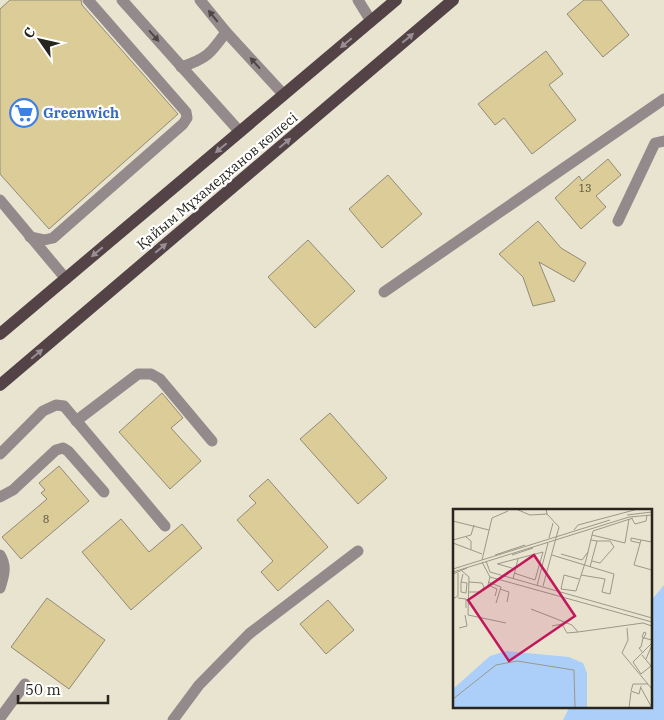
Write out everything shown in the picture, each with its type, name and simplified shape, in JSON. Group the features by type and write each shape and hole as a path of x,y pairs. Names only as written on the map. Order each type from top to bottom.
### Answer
{"main road":[{"name":"Қайым Мұхамедханов көшесі","path":"0,334 396,0"},
{"name":"Қайым Мұхамедханов көшесі","path":"0,385 453,0"}],"street":[{"path":"30,237 44,240 53,238 183,124 187,118 186,112 88,0"},
{"path":"122,0 240,132"},
{"path":"200,0 226,32 284,95"},
{"path":"358,0 371,21"},
{"path":"181,67 197,62 207,56 226,32"},
{"path":"384,292 664,99"},
{"path":"618,221 655,142 664,141"},
{"path":"0,200 66,279"},
{"path":"0,219 9,212"},
{"path":"76,421 138,374 151,374 160,379 212,441"},
{"path":"0,454 43,411 56,405 64,406 165,526"},
{"path":"0,497 13,490 56,450 63,448 68,451 104,492"},
{"path":"173,720 199,685 250,634 358,551"},
{"path":"0,555 4,562 4,576 0,588"},
{"path":"0,718 25,684"}],"water":[{"path":"664,585 664,720 563,720 569,708 652,708 652,600"}],"building":[{"path":"10,0 81,0 82,5 178,114 49,229 0,174 0,9"},
{"path":"584,0 601,0 629,35 603,57 567,14"},
{"path":"546,51 563,74 549,85 576,120 532,154 504,118 495,125 478,104"},
{"path":"608,159 621,175 596,196 606,207 581,229 555,198 579,176 582,181"},
{"path":"388,175 422,214 382,248 349,209"},
{"path":"538,221 561,248 586,263 574,282 539,262 555,301 533,306 523,277 499,254"},
{"path":"308,240 355,291 315,328 268,277"},
{"path":"162,393 183,418 171,428 201,461 170,489 119,432"},
{"path":"330,413 387,478 358,504 300,439"},
{"path":"59,466 89,501 21,559 2,537 47,499 41,493 45,490 39,483"},
{"path":"268,479 328,547 278,591 261,572 273,561 237,520 256,503 249,496"},
{"path":"121,519 149,552 182,524 202,548 131,610 82,552"},
{"path":"47,598 105,640 69,689 11,647"},
{"path":"328,600 354,630 326,654 300,624"}],"place":[{"name":"Greenwich","path":"24,113"}]}
